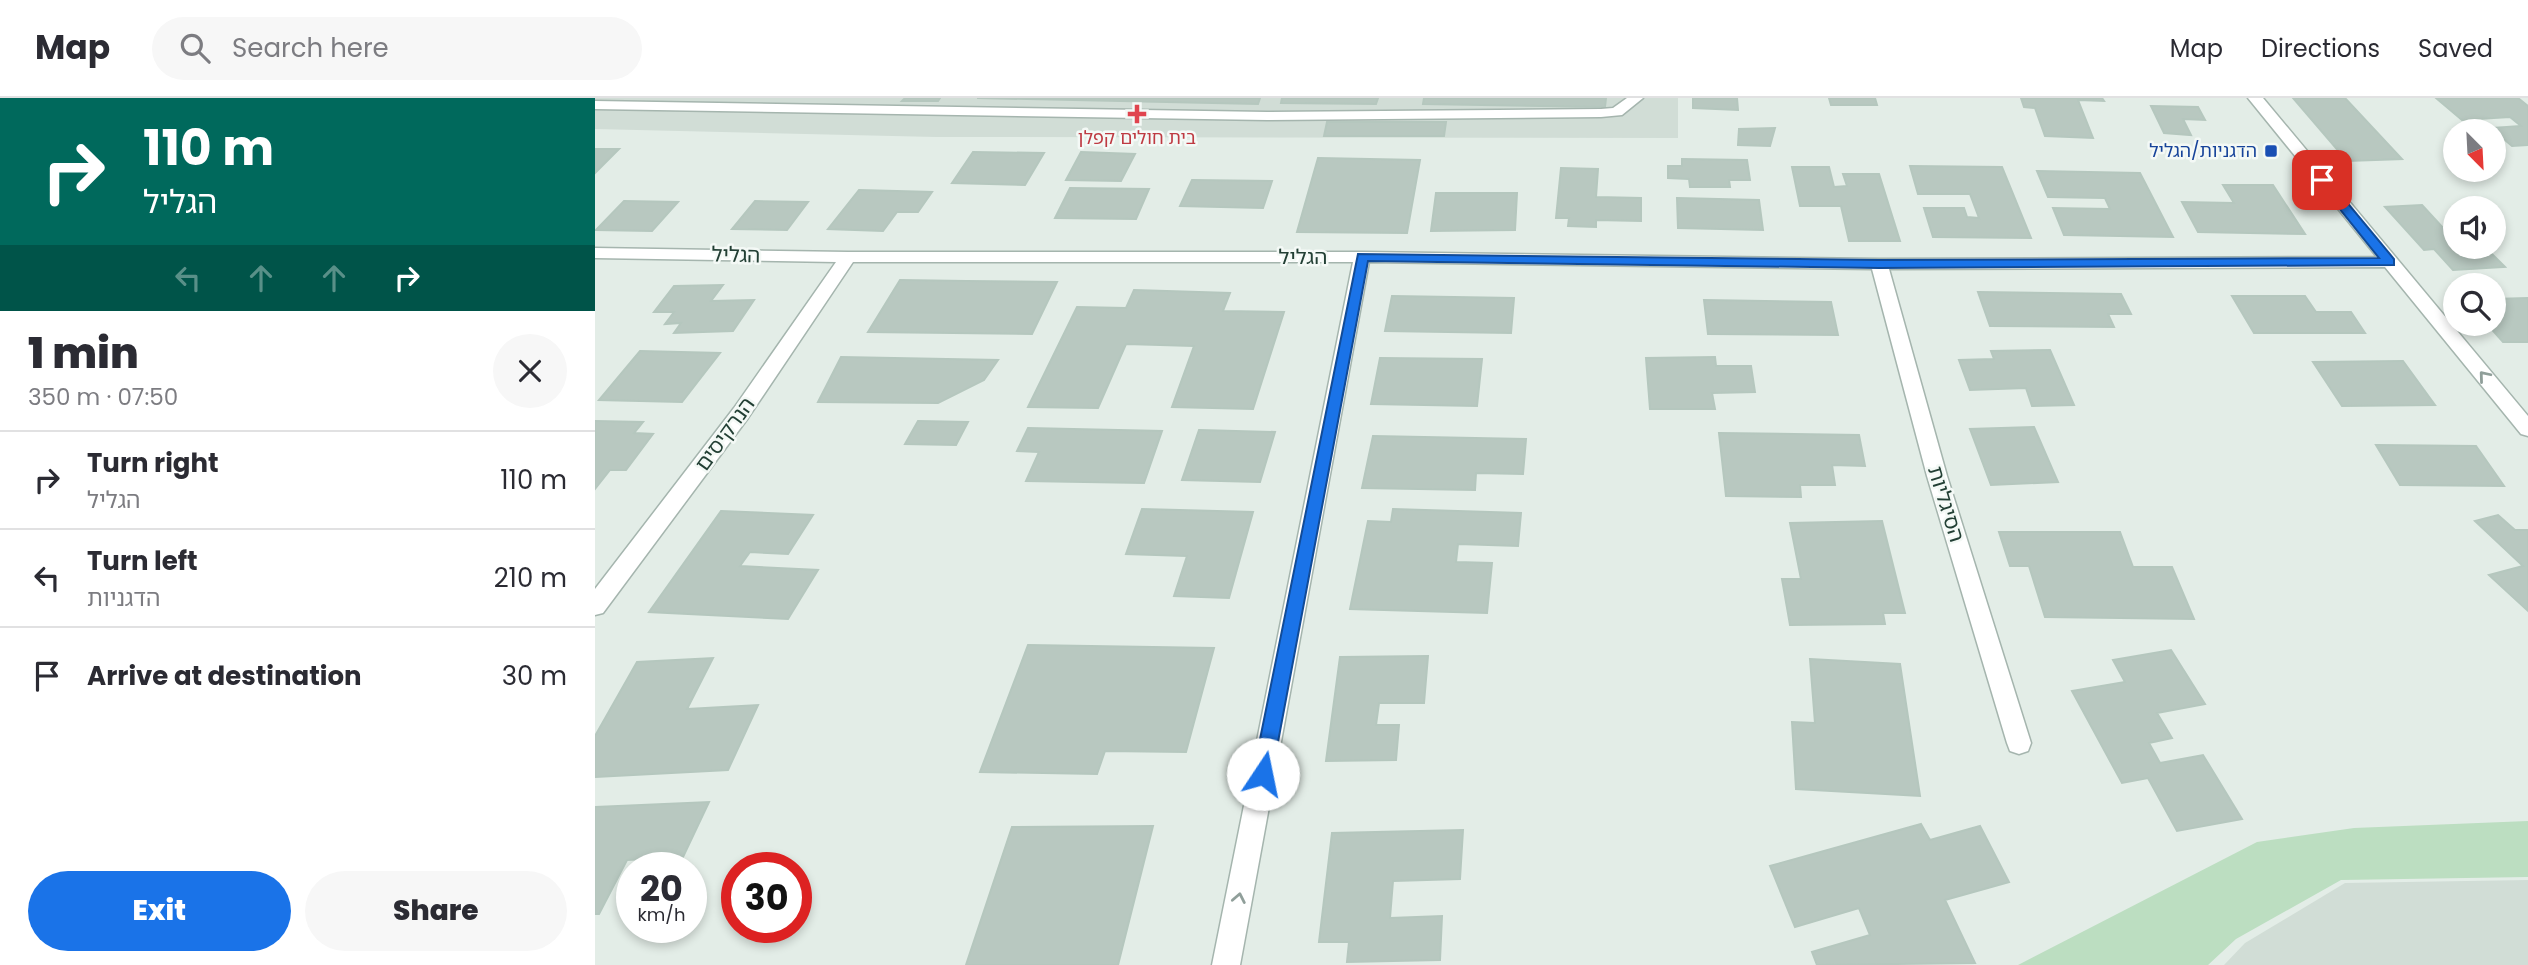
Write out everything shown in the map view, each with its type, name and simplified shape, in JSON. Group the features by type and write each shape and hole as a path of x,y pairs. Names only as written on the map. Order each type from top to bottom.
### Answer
{"street":[{"path":"948,111 958,98"},
{"path":"595,106 1267,116 1601,113 1627,108 1636,98"},
{"path":"2255,98 2528,429"},
{"name":"הגליל","path":"595,253 848,257 1362,257 1879,264 2389,262"},
{"name":"הנרקיסים","path":"595,606 741,413 848,257"},
{"path":"1226,965 1362,257"},
{"name":"הסיגליות","path":"1879,264 1937,476 2019,743"}],"shaded area":[{"name":"בית חולים קפלן","path":"595,98 1678,98 1678,138 936,137 595,129"},
{"path":"2528,880 2528,965 2224,965 2245,943 2345,883"}],"green space":[{"path":"2528,821 2528,877 2341,880 2236,939 2208,965 2018,965 2257,842 2354,828"}],"building":[{"path":"905,98 940,98 938,101 902,101"},
{"path":"977,98 1260,98 1258,104"},
{"path":"1282,98 1378,98 1376,104 1281,103"},
{"path":"1424,98 1606,98 1605,107 1423,104"},
{"path":"1693,98 1737,98 1738,110 1693,108"},
{"path":"1829,98 1875,98 1877,105 1831,105"},
{"path":"2021,98 2102,98 2104,101 2078,100 2093,138 2045,136 2035,108 2024,107"},
{"path":"2293,98 2345,98 2402,159 2347,161"},
{"path":"2436,98 2518,98 2528,106 2528,145 2512,146 2506,141 2506,127 2521,126 2510,117 2461,119"},
{"path":"2151,106 2198,107 2205,120 2183,119 2191,135 2164,133"},
{"path":"1327,122 1446,122 1444,136 1324,136"},
{"path":"1775,128 1770,146 1738,145 1739,129"},
{"path":"595,149 619,149 595,173"},
{"path":"973,152 1044,153 1025,185 952,183"},
{"path":"1081,152 1135,154 1121,181 1066,180"},
{"path":"1318,158 1420,160 1407,233 1297,232"},
{"path":"1682,159 1747,160 1750,180 1729,180 1730,187 1690,187 1689,179 1668,178 1668,166 1682,166"},
{"path":"1910,166 2002,167 2031,238 1933,237 1924,208 1964,208 1967,217 1979,218 1970,194 1918,194"},
{"path":"1792,167 1829,167 1834,187 1847,186 1843,174 1879,174 1900,241 1849,241 1841,206 1800,206"},
{"path":"1561,168 1598,169 1596,197 1641,198 1641,221 1596,220 1596,227 1568,226 1569,218 1556,218"},
{"path":"2037,171 2140,173 2173,237 2064,235 2053,208 2110,209 2105,198 2048,197"},
{"path":"1192,180 1272,181 1263,208 1180,206"},
{"path":"2223,185 2273,185 2305,234 2198,232 2182,202 2234,203"},
{"path":"1070,188 1149,189 1136,219 1055,218"},
{"path":"859,190 932,192 918,212 897,212 883,231 828,229"},
{"path":"1436,193 1517,193 1515,230 1431,231"},
{"path":"1677,198 1759,200 1763,230 1678,228"},
{"path":"624,201 678,202 652,231 596,230"},
{"path":"755,201 808,202 787,230 732,229"},
{"path":"2422,205 2443,228 2443,259 2434,249 2424,250 2385,207"},
{"path":"2443,259 2497,259 2505,267 2453,270"},
{"path":"900,280 1057,282 1032,334 868,332"},
{"path":"723,285 711,301 754,300 733,331 674,333 681,323 665,324 674,312 654,312 674,286"},
{"path":"1134,290 1230,293 1223,311 1284,312 1253,409 1172,407 1194,346 1126,344 1098,408 1028,407 1077,307 1126,308"},
{"path":"1978,292 2121,294 2131,314 2108,314 2114,327 1990,326"},
{"path":"1392,296 1514,298 1511,333 1385,331"},
{"path":"2232,296 2305,296 2316,312 2351,312 2365,333 2254,333"},
{"path":"2528,298 2528,342 2503,342 2498,336 2506,336 2506,299"},
{"path":"1704,300 1831,302 1838,335 1708,334"},
{"path":"2050,350 2074,405 2032,406 2026,388 1970,390 1959,360 1994,359 1991,351"},
{"path":"640,351 720,353 682,402 599,400"},
{"path":"841,357 998,360 984,380 938,403 818,402"},
{"path":"1715,357 1716,366 1751,366 1755,392 1712,393 1715,409 1650,409 1646,358"},
{"path":"1380,358 1482,359 1477,406 1371,404"},
{"path":"2403,361 2435,405 2342,406 2313,362"},
{"path":"595,421 643,422 634,433 653,434 626,470 610,470 595,489"},
{"path":"918,421 968,422 956,445 905,444"},
{"path":"2034,427 2058,482 1991,485 1970,429"},
{"path":"1028,428 1162,431 1144,483 1026,481 1039,452 1017,451"},
{"path":"1199,430 1275,432 1260,482 1182,480"},
{"path":"1719,433 1859,435 1865,466 1832,465 1835,485 1800,485 1801,497 1726,496"},
{"path":"1373,436 1526,439 1523,474 1476,473 1475,490 1362,488"},
{"path":"2376,445 2476,446 2504,486 2400,485"},
{"path":"1142,509 1253,512 1229,598 1174,596 1187,556 1126,554"},
{"path":"1393,509 1521,513 1518,546 1458,544 1456,562 1492,563 1487,613 1350,609 1368,521 1391,522"},
{"path":"721,511 813,515 788,554 750,552 740,566 818,570 788,619 649,612"},
{"path":"2498,515 2515,530 2528,530 2528,611 2489,575 2523,566 2475,521"},
{"path":"1882,521 1905,613 1883,613 1885,624 1790,625 1782,579 1801,579 1790,523"},
{"path":"1999,532 2120,532 2133,567 2172,567 2194,619 2045,617 2029,566 2010,566"},
{"path":"1028,645 1214,648 1186,752 1105,751 1097,774 980,772"},
{"path":"2171,650 2205,704 2157,713 2172,738 2149,743 2160,763 2203,755 2242,819 2177,831 2148,778 2122,783 2072,691 2125,682 2113,660"},
{"path":"1428,656 1424,703 1379,703 1376,725 1399,725 1396,760 1326,761 1340,657"},
{"path":"713,658 687,709 758,705 728,770 595,777 595,736 637,662"},
{"path":"1810,659 1900,664 1920,796 1796,789 1792,722 1815,723"},
{"path":"709,802 685,852 616,852 616,881 599,914 595,914 595,807"},
{"path":"1921,824 1930,840 1980,826 2009,882 1945,900 1975,963 1817,965 1812,952 1870,935 1859,908 1795,927 1770,866"},
{"path":"1153,826 1118,965 966,965 1012,827"},
{"path":"1463,830 1460,879 1393,881 1390,918 1442,916 1440,960 1347,962 1349,942 1319,942 1332,833"}],"place":[{"name":"בית חולים קפלן","path":"1137,114"},
{"name":"הדגניות/הגליל","path":"2271,151"}],"route":[{"path":"1263,774 1362,257 1879,264 2389,262 2322,180"}]}
